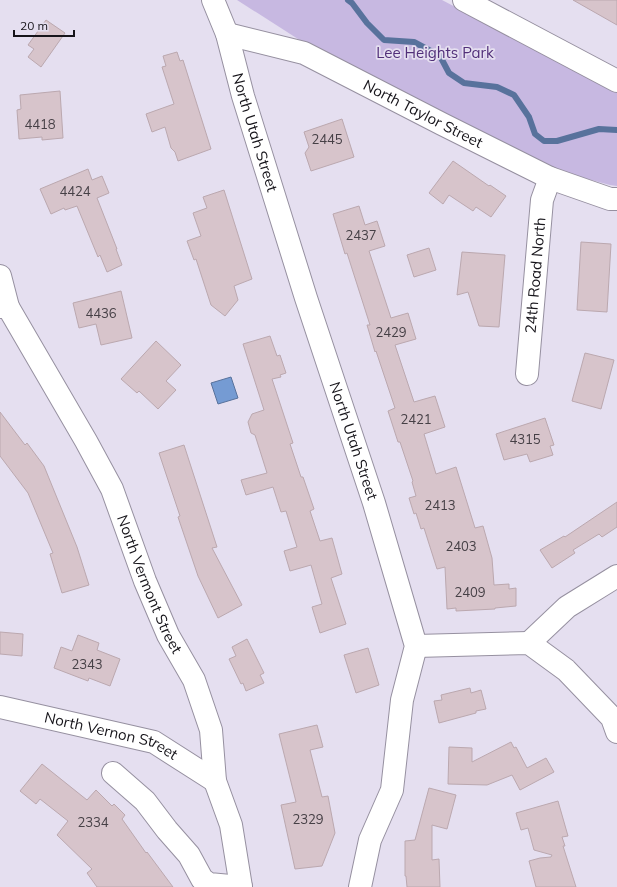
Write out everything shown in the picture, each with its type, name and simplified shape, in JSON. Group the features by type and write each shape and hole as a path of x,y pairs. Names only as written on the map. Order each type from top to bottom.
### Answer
{"street":[{"name":"North Utah Street","path":"213,0 227,34 243,96 306,298 374,503 416,646"},
{"path":"464,0 617,81"},
{"name":"North Taylor Street","path":"227,34 304,52 550,178 610,199 617,199"},
{"name":"24th Road North","path":"527,374 542,200 550,178"},
{"name":"North Vermont Street","path":"0,276 4,307 86,440 112,489 151,595 168,636 194,680 211,730 214,781 231,825 241,887"},
{"path":"529,643 567,608 617,576"},
{"path":"360,887 370,840 392,790 402,700 416,646 529,643 566,670 612,718 617,732"},
{"name":"North Vernon Street","path":"0,707 154,742 214,781"},
{"path":"113,774 145,801 189,856 202,879 209,884 241,887"}],"green space":[{"name":"Lee Heights Park","path":"237,0 442,0 617,92 617,186 547,168 298,39"}],"water":[{"path":"231,377 238,398 218,404 211,383"}],"building":[{"path":"573,0 617,0 617,25"},
{"path":"46,20 65,33 41,67 28,57 34,49 28,45"},
{"path":"177,52 180,61 183,60 211,149 178,161 175,152 171,148 165,127 152,132 146,114 174,104 162,67 166,66 163,56"},
{"path":"60,91 63,138 42,140 42,137 19,139 17,110 21,109 20,95"},
{"path":"342,119 354,157 311,171 305,153 309,147 304,132"},
{"path":"453,161 506,196 491,217 476,207 473,211 449,195 443,204 429,193"},
{"path":"88,169 92,180 102,176 109,193 97,198 122,265 107,272 100,255 98,257 77,206 65,210 64,208 51,214 40,189"},
{"path":"224,190 252,279 234,286 238,300 225,316 211,305 196,259 194,260 187,241 201,236 193,213 207,208 203,197"},
{"path":"359,206 365,225 377,221 385,246 369,251 391,318 408,313 416,339 395,345 414,402 435,396 445,427 424,434 436,474 456,467 475,528 483,526 492,558 494,585 509,584 509,589 516,588 516,606 495,609 456,611 456,608 447,609 445,567 437,569 424,528 421,529 416,513 414,514 409,498 416,496 413,481 388,411 395,408 376,351 375,352 367,325 370,325 347,253 345,254 333,214"},
{"path":"581,242 611,244 607,312 577,310"},
{"path":"429,248 436,270 414,277 407,255"},
{"path":"462,252 505,255 499,327 479,326 468,292 457,295"},
{"path":"121,291 132,338 101,345 96,324 79,328 73,303"},
{"path":"270,336 277,356 280,355 286,373 280,375 281,377 272,379 293,443 290,444 314,509 310,511 320,541 332,538 342,574 331,578 346,624 320,633 312,607 322,604 311,565 290,571 284,551 297,547 286,511 281,512 273,487 246,495 241,480 267,473 255,435 251,433 248,422 252,414 264,410 243,344"},
{"path":"156,341 181,365 166,381 176,390 158,409 139,391 137,393 121,379"},
{"path":"585,353 614,360 601,409 572,401"},
{"path":"0,412 25,445 27,443 44,466 77,547 89,585 62,593 50,554 53,553 28,493 0,456"},
{"path":"545,418 554,445 550,446 553,455 530,462 527,454 504,460 496,434"},
{"path":"184,445 217,547 212,548 242,605 218,618 198,576 178,517 180,516 159,453"},
{"path":"617,502 617,527 602,537 599,534 573,550 575,553 552,568 540,550 564,536 565,537"},
{"path":"0,632 23,634 22,656 0,654"},
{"path":"78,635 99,643 97,650 120,659 110,686 89,678 88,681 54,668 61,647 72,651"},
{"path":"247,639 264,673 260,675 264,683 246,691 229,659 236,656 232,647"},
{"path":"368,648 379,685 356,693 344,655"},
{"path":"470,688 471,693 481,690 486,709 439,723 434,701 442,700 441,695"},
{"path":"317,725 323,747 310,750 322,797 328,796 335,833 322,866 295,869 281,805 296,802 279,734"},
{"path":"511,742 514,748 516,747 527,768 546,758 554,772 520,790 512,775 487,785 448,784 449,747 472,748 472,762"},
{"path":"42,764 87,800 96,790 112,806 114,804 125,815 122,819 173,887 97,887 87,873 92,869 57,835 68,821 40,799 36,804 20,791"},
{"path":"429,788 456,795 447,829 432,825 432,860 439,859 440,887 407,887 405,876 405,841 415,840"},
{"path":"558,801 568,836 562,837 565,846 563,846 576,887 536,887 529,861 551,857 552,855 534,850 528,828 521,830 516,813"}],"waterway":[{"path":"348,0 367,23 384,40 414,42 440,56 449,73 464,83 497,87 514,95 529,117 535,134 544,141 557,141 599,129 617,130"}]}
